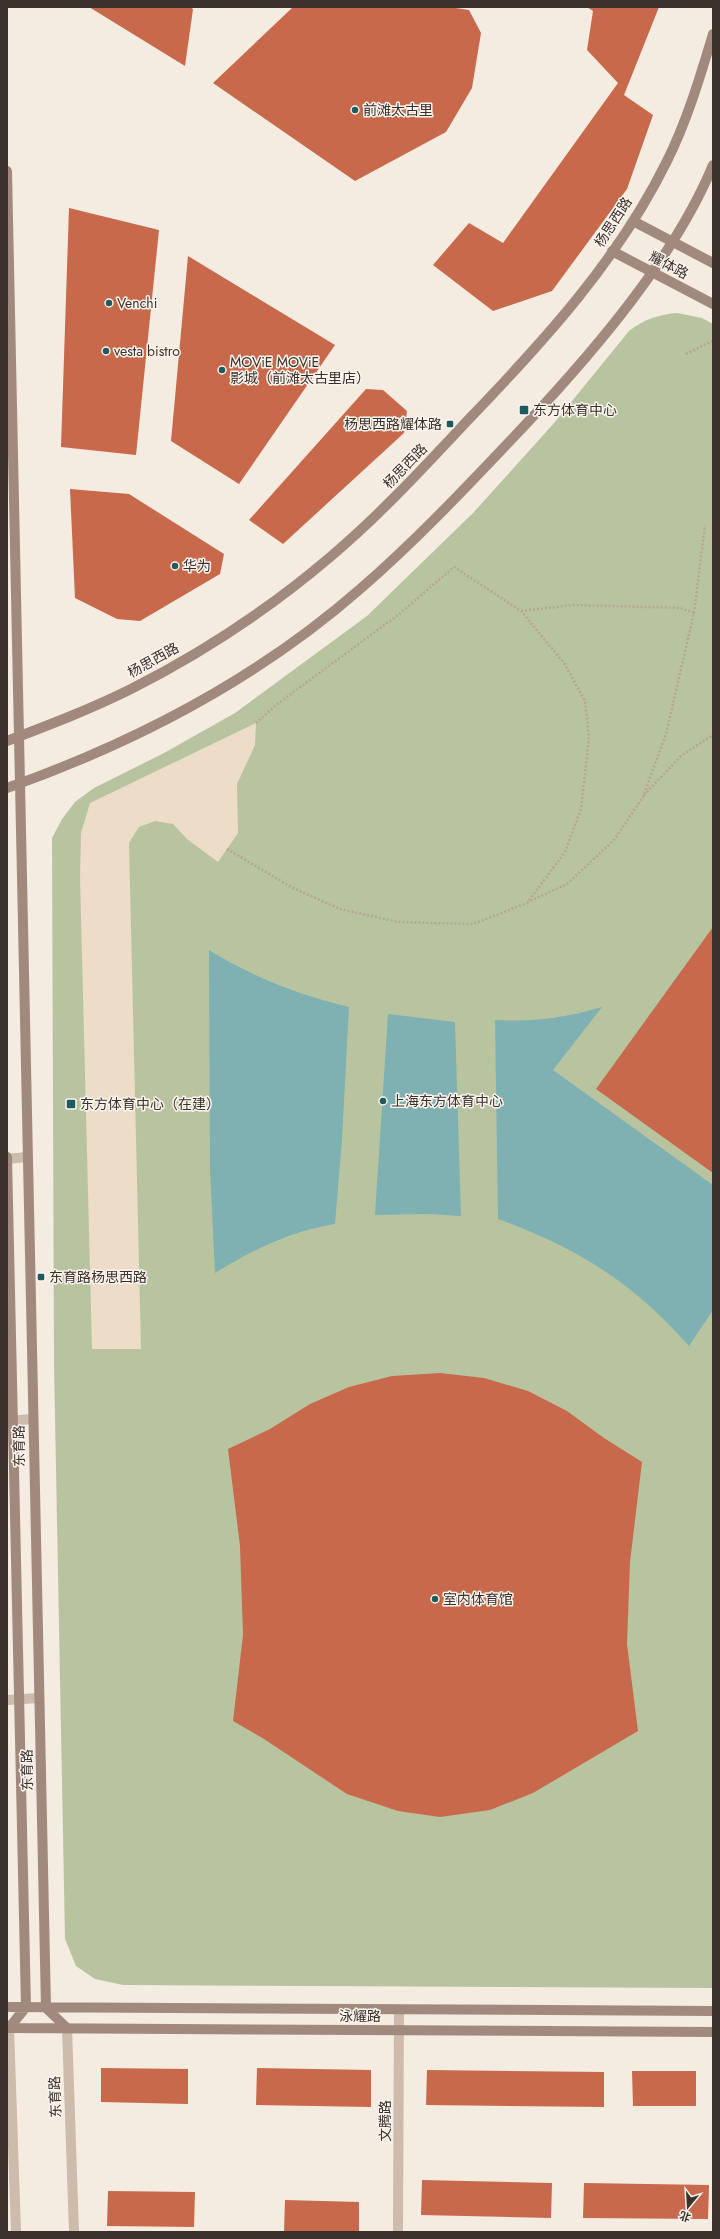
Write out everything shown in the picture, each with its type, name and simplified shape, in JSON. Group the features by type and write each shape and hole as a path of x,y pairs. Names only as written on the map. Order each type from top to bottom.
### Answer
{"street":[{"name":"杨思西路","path":"7,741 82,712 176,665 229,632 280,597 330,558 417,475 530,355 582,292 633,221 667,161 694,95 713,34"},
{"path":"7,788 106,749 198,703 254,669 306,632 358,591 449,506 563,384 616,320 651,272 672,241 707,180 713,165"},
{"name":"东育路","path":"7,171 46,2008"},
{"name":"耀体路","path":"633,221 713,263"},
{"name":"耀体路","path":"612,251 713,304"},
{"path":"7,1158 27,1156"},
{"name":"东育路","path":"7,1158 10,1421 19,1699 26,2007"},
{"path":"10,1421 33,1419"},
{"path":"7,1700 40,1698"},
{"name":"泳耀路","path":"7,2007 713,2012"},
{"path":"16,2232 8,2028 26,2007"},
{"path":"46,2008 67,2028"},
{"name":"文腾路","path":"398,2232 399,2010"},
{"name":"泳耀路","path":"8,2028 713,2032"},
{"name":"东育路","path":"67,2028 74,2232"}],"path":[{"path":"686,354 713,341"},
{"path":"642,797 666,734 694,612 705,525"},
{"path":"256,723 276,706 398,615 454,567 521,611 564,663 585,701 589,737 580,809 565,852 527,903"},
{"path":"521,611 574,605 680,608 694,612"},
{"path":"227,849 293,888 340,909 398,922 473,924 527,903 567,884 614,840 642,797 682,755 713,735"}],"green space":[{"name":"上海东方体育中心","path":"677,313 702,318 713,324 713,1988 123,1985 95,1979 76,1966 65,1939 54,1364 52,838 62,819 75,802 94,788 164,753 235,713 367,616 474,512 555,422 629,331 640,323 652,318"}],"shaded area":[{"path":"256,723 255,745 237,784 238,833 218,862 187,839 173,824 155,821 139,827 129,843 141,1349 92,1349 80,878 81,833 90,803"}],"water":[{"path":"209,950 242,969 276,984 312,997 349,1007 342,1139 335,1224 303,1231 272,1242 215,1273 210,1170"},
{"path":"602,1007 553,1070 713,1185 713,1310 689,1346 668,1323 646,1303 625,1285 602,1269 554,1242 498,1219 495,1020 536,1020 575,1014"},
{"path":"388,1014 455,1022 461,1216 430,1214 375,1215"}],"building":[{"path":"89,7 190,7 193,9 185,66"},
{"name":"前滩太古里","path":"293,7 449,7 469,10 481,33 472,88 446,132 355,181 213,83"},
{"path":"587,7 659,7 624,95 653,115 627,189 552,291 493,311 433,265 469,223 503,243 618,83 587,50 593,11"},
{"path":"69,208 159,230 136,455 61,447"},
{"path":"188,256 335,345 239,484 171,441"},
{"path":"366,389 383,390 407,411 404,433 283,544 249,520"},
{"path":"70,489 129,494 224,554 220,574 140,621 117,619 75,598"},
{"path":"713,927 713,1173 596,1089"},
{"name":"室内体育馆","path":"440,1373 484,1378 528,1391 567,1411 604,1438 642,1462 630,1562 627,1644 638,1731 533,1793 490,1810 440,1817 398,1811 347,1794 264,1739 233,1721 243,1635 240,1546 228,1449 270,1429 310,1404 349,1387 392,1376"},
{"path":"101,2068 188,2069 188,2104 101,2102"},
{"path":"257,2068 371,2070 371,2107 256,2105"},
{"path":"427,2070 604,2072 604,2107 426,2105"},
{"path":"632,2071 696,2071 696,2106 633,2106"},
{"path":"422,2180 552,2183 551,2218 421,2215"},
{"path":"584,2183 709,2185 708,2219 583,2218"},
{"path":"108,2191 195,2192 194,2227 107,2226"},
{"path":"285,2200 359,2202 359,2232 284,2232"}],"place":[{"name":"前滩太古里","path":"355,110"},
{"name":"Venchi","path":"109,303"},
{"name":"vesta bistro","path":"106,351"},
{"name":"MOViE MOViE 影城（前滩太古里店）","path":"222,370"},
{"name":"东方体育中心","path":"524,410"},
{"name":"杨思西路耀体路","path":"450,424"},
{"name":"华为","path":"175,566"},
{"name":"上海东方体育中心","path":"383,1101"},
{"name":"东方体育中心（在建）","path":"71,1104"},
{"name":"东育路杨思西路","path":"41,1277"},
{"name":"室内体育馆","path":"435,1599"}]}
